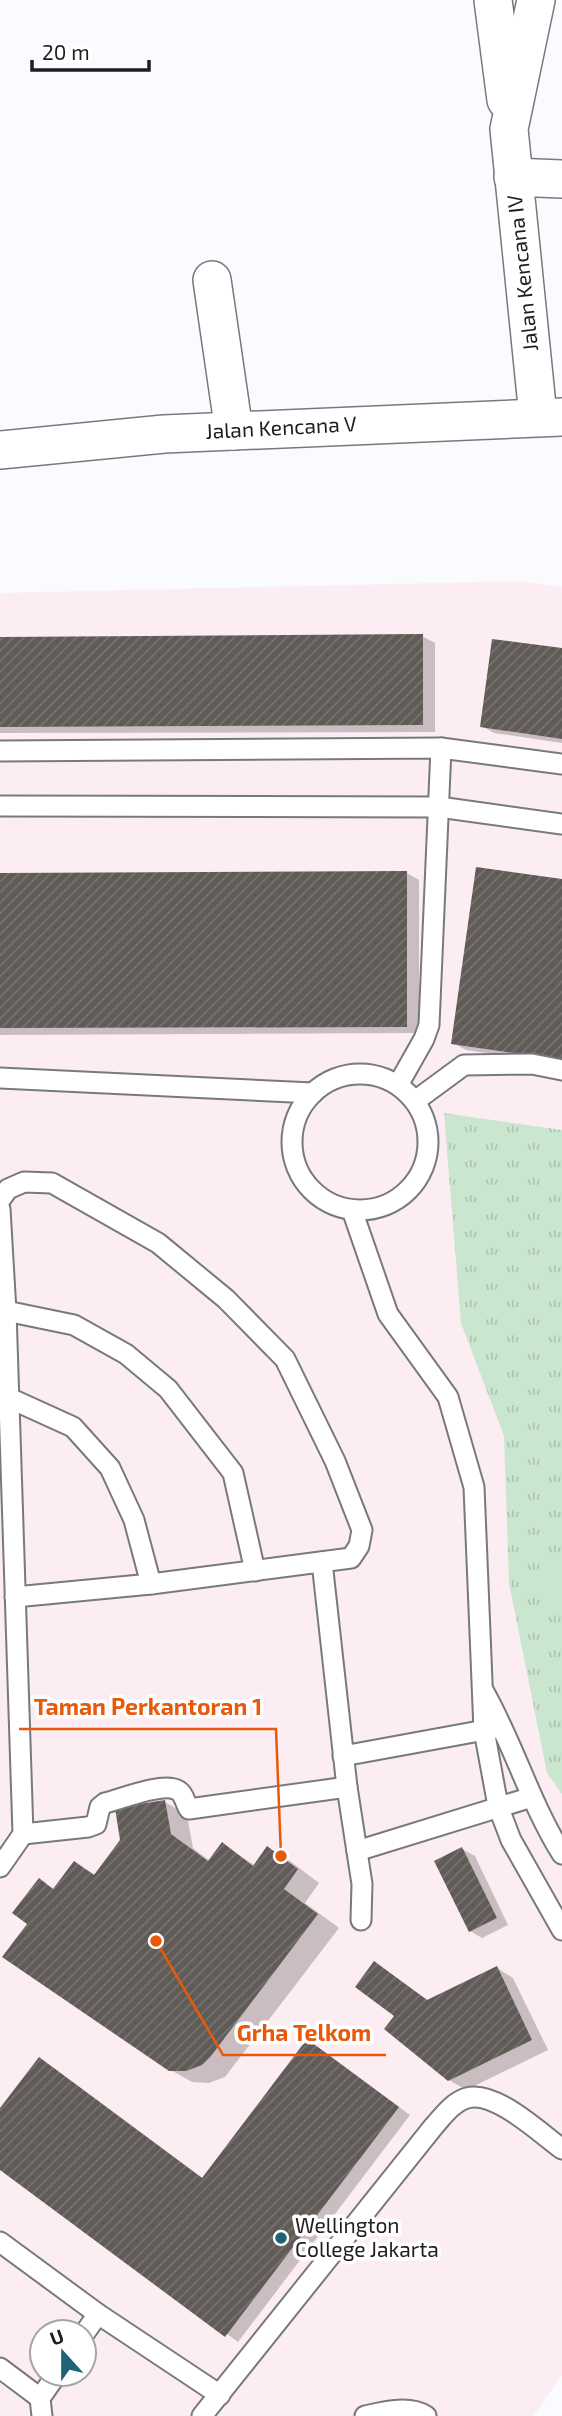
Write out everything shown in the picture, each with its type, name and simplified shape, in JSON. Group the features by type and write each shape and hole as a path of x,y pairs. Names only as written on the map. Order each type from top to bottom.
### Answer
{"street":[{"name":"Jalan Kencana IV","path":"493,0 513,177 550,417"},
{"name":"Jalan Kencana IV","path":"509,129 536,0"},
{"path":"513,177 562,179"},
{"path":"212,280 234,431"},
{"name":"Jalan Kencana V","path":"0,450 164,434 550,417"}],"lane":[{"path":"0,751 441,748 562,764"},
{"path":"398,1085 429,1025 441,748"},
{"path":"0,806 439,807 562,824"},
{"path":"415,1101 464,1065 532,1065 562,1070"},
{"path":"355,1074 377,1075 398,1085 415,1101 425,1121 428,1144 424,1165 412,1185 396,1200 375,1208 352,1210 331,1204 313,1192 299,1174 292,1153 292,1131 299,1110 313,1093 332,1080 355,1074"},
{"path":"0,1078 313,1093"},
{"path":"0,1200 8,1189 24,1182 52,1184 158,1243 226,1299 285,1359 335,1461 362,1530 359,1546 351,1558 151,1584 15,1597"},
{"path":"0,1209 6,1311 23,1834 0,1867"},
{"path":"352,1210 388,1314 448,1397 474,1487 484,1730 498,1805 511,1840 562,1930"},
{"path":"6,1311 74,1325 125,1354 168,1389 233,1473 255,1571"},
{"path":"8,1396 73,1427 110,1468 134,1520 151,1584"},
{"path":"322,1562 343,1756 362,1884 361,1920"},
{"path":"482,1688 504,1726 546,1829 562,1854"},
{"path":"343,1756 504,1726"},
{"path":"23,1834 88,1828 96,1824 100,1807 105,1803 163,1787 178,1790 189,1809 347,1787"},
{"path":"357,1851 498,1805 532,1797"},
{"path":"202,2416 434,2126 453,2106 468,2097 490,2099 513,2112 562,2149"},
{"path":"0,2242 98,2314 220,2395"},
{"path":"95,2318 98,2314"},
{"path":"0,2368 41,2407 50,2388"},
{"path":"365,2416 390,2411 418,2411 426,2416"}],"shaded area":[{"path":"522,581 562,587 562,2375 533,2416 0,2416 0,593"}],"green space":[{"path":"444,1113 562,1130 562,1794 547,1773 509,1583 504,1436 461,1323"},
{"path":"562,1568 562,1615 538,1592"}],"building":[{"path":"423,634 423,725 0,727 0,637"},
{"path":"492,639 562,648 562,739 480,727"},
{"path":"476,867 562,879 562,1060 451,1044"},
{"path":"407,871 407,1027 0,1028 0,873"},
{"path":"165,1800 171,1834 208,1861 222,1842 253,1866 267,1846 298,1869 284,1889 318,1914 211,2056 202,2065 186,2071 169,2071 2,1957 27,1924 12,1913 39,1878 53,1889 74,1861 94,1875 120,1840 115,1808"},
{"path":"462,1847 497,1918 469,1932 434,1861"},
{"path":"374,1961 427,2000 497,1966 532,2040 448,2081 384,2029 394,2016 355,1987"},
{"path":"307,2039 399,2107 225,2337 0,2170 0,2108 39,2057 202,2178"}],"place":[{"name":"Taman Perkantoran 1","path":"281,1856"},
{"name":"Grha Telkom","path":"156,1941"},
{"name":"Wellington College Jakarta","path":"281,2238"}]}
